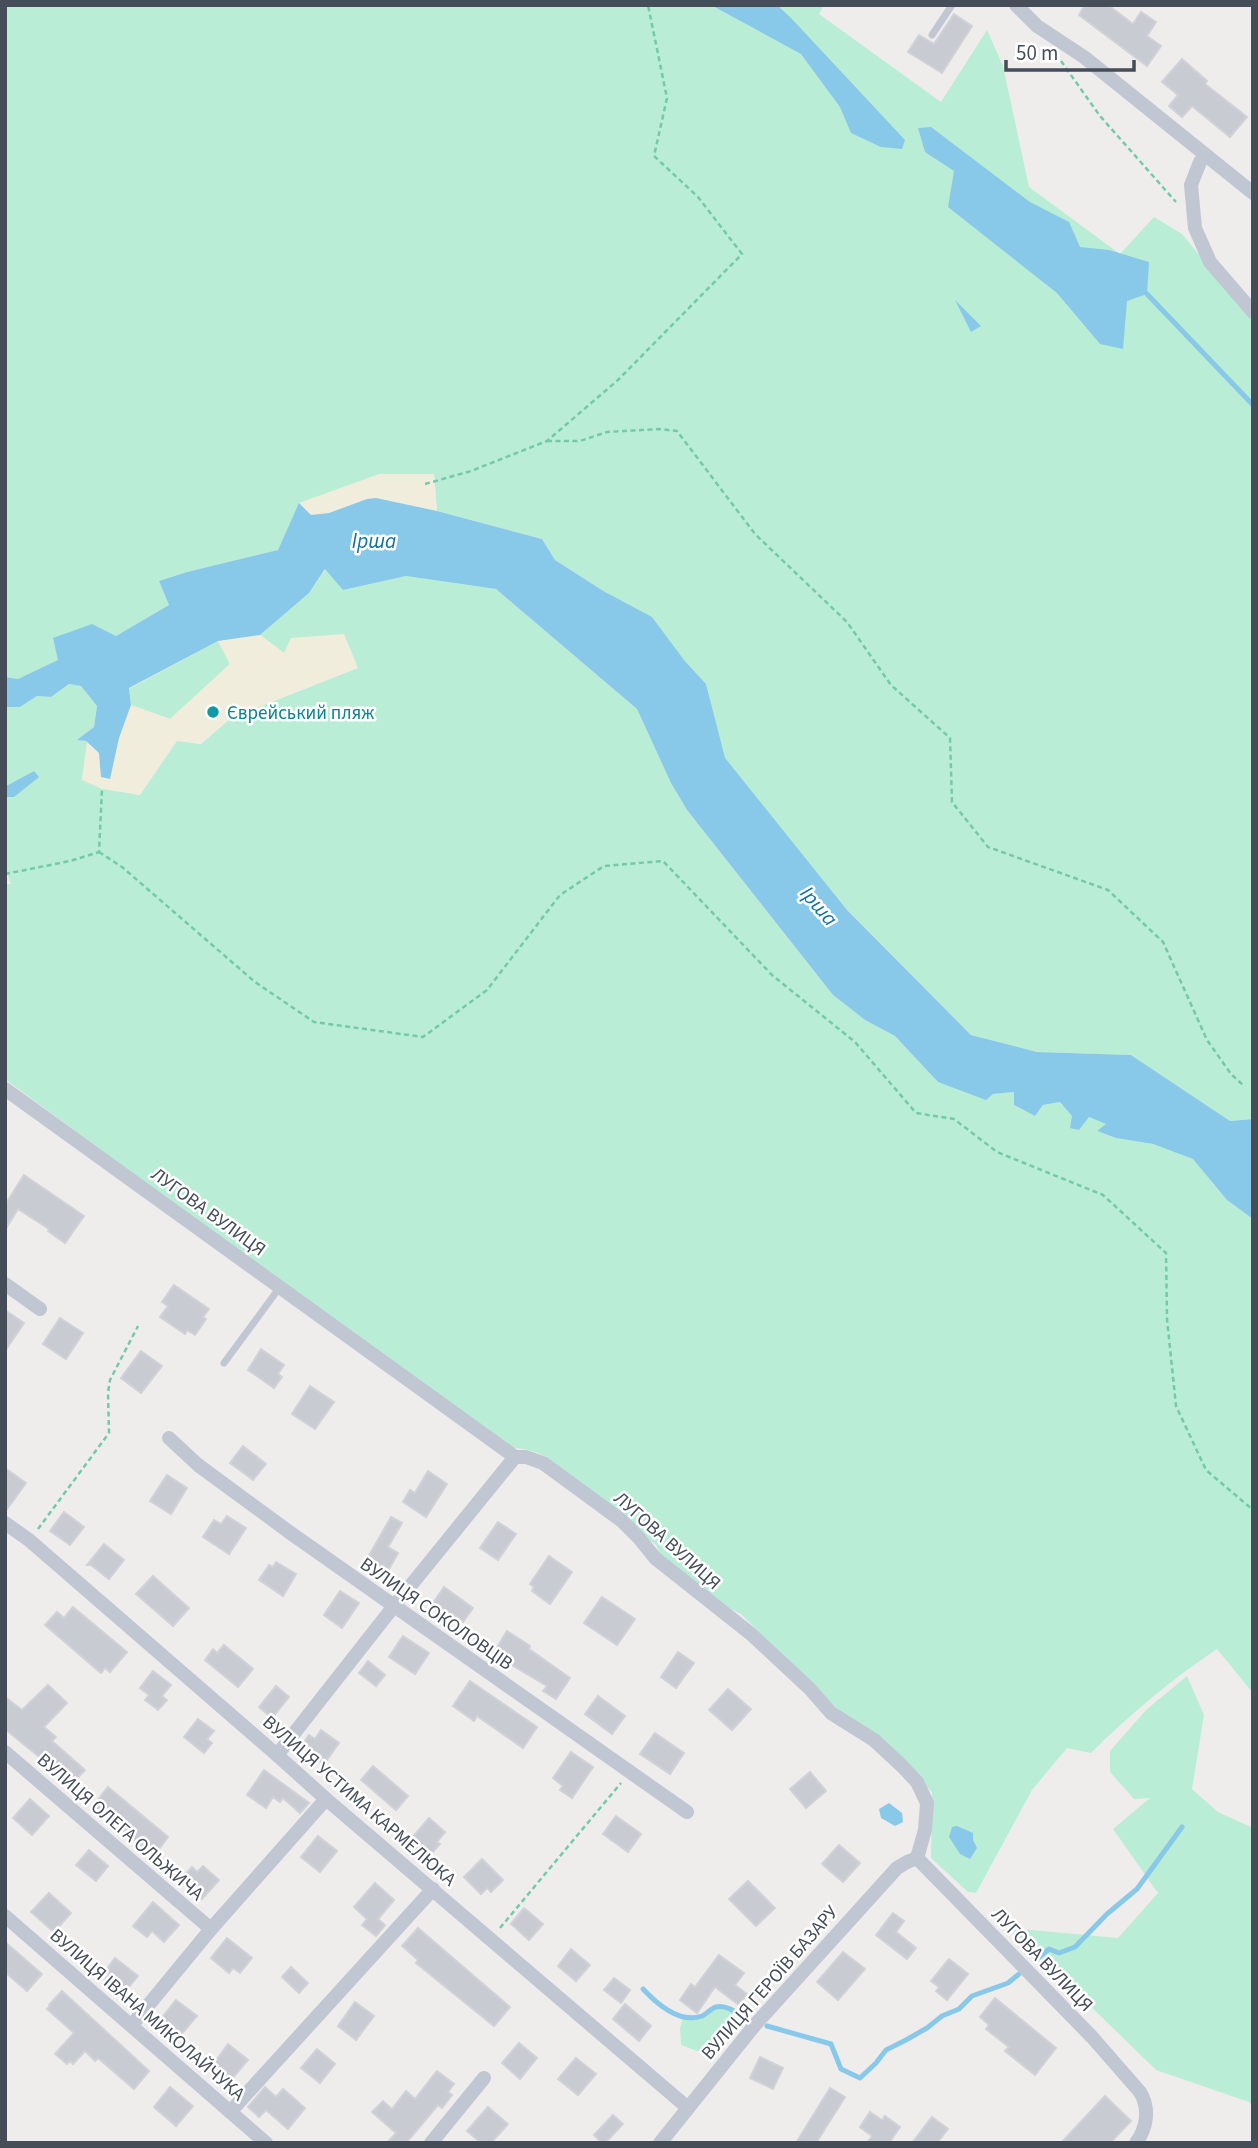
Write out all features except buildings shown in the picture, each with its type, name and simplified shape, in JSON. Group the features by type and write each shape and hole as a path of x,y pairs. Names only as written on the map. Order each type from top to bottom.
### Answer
{"street":[{"path":"1016,5 1037,26 1084,57 1253,193"},
{"path":"1205,156 1191,185 1195,228 1210,262 1253,312"},
{"name":"ЛУГОВА ВУЛИЦЯ","path":"5,1089 515,1457 526,1457 543,1463 622,1521 655,1558 741,1625 810,1689 831,1713 874,1740 902,1766 917,1782 927,1803 925,1830 917,1858 1092,2037 1143,2098 1147,2113 1146,2124 1136,2143"},
{"path":"5,1284 40,1309"},
{"name":"ВУЛИЦЯ СОКОЛОВЦІВ","path":"169,1438 198,1465 687,1812"},
{"path":"277,1755 515,1457"},
{"name":"ВУЛИЦЯ УСТИМА КАРМЕЛЮКА","path":"5,1523 688,2108"},
{"name":"ВУЛИЦЯ ОЛЕГА ОЛЬЖИЧА","path":"5,1752 211,1929"},
{"path":"132,2025 211,1929 326,1799"},
{"name":"ВУЛИЦЯ ГЕРОЇВ БАЗАРУ","path":"660,2143 754,2026 867,1900 897,1868 917,1858"},
{"path":"230,2112 433,1889"},
{"name":"ВУЛИЦЯ ІВАНА МИКОЛАЙЧУКА","path":"5,1916 266,2143"},
{"path":"431,2143 484,2078"}],"lane":[{"path":"932,36 952,5"},
{"path":"224,1363 280,1286"}],"path":[{"path":"425,484 471,471 547,441 618,380 742,254 698,197 654,156 667,98 648,5"},
{"path":"1060,59 1100,116 1170,194 1195,228"},
{"path":"547,441 580,441 607,432 659,429 677,431 755,534 847,622 891,685 950,738 952,802 988,846 1108,890 1163,942 1207,1040 1231,1074 1244,1086"},
{"path":"99,852 102,789"},
{"path":"5,874 70,861 99,852"},
{"path":"99,852 122,867 255,982 314,1022 423,1037 487,990 560,895 604,866 663,861 772,975 855,1042 916,1114 954,1119 997,1152 1103,1195 1166,1254 1167,1319 1176,1406 1206,1470 1253,1510"},
{"path":"29,1541 109,1433 110,1380 138,1326"},
{"path":"491,1939 629,1773"}],"green space":[{"path":"5,5 824,5 819,14 941,102 987,30 1003,66 1029,187 1120,254 1154,217 1182,234 1253,320 1253,1119 1230,1121 1131,1055 1037,1052 971,1035 847,910 724,758 706,684 684,660 605,592 555,560 542,539 437,511 434,474 300,503 278,550 159,581 169,605 116,636 53,639 59,660 18,679 5,677"},
{"path":"326,569 343,590 406,576 496,589 637,709 671,783 687,810 833,995 865,1020 895,1036 938,1082 993,1094 1014,1092 1014,1105 1035,1116 1043,1105 1061,1102 1073,1116 1070,1127 1089,1117 1107,1124 1097,1131 1116,1138 1153,1144 1194,1159 1227,1200 1253,1219 1253,1693 1217,1649 1151,1698 1091,1753 1067,1748 1032,1790 976,1893 968,1892 931,1858 932,1792 874,1734 839,1711 741,1614 701,1594 663,1560 656,1545 565,1475 552,1461 530,1450 502,1447 5,1079 5,884 11,884 5,868 5,797 14,796 34,771 5,785 5,707 20,707 37,696 51,697 69,684 81,686 97,706 94,727 79,740 87,743 82,779 139,795 177,740 201,744 231,718 357,668 284,653 260,635 309,593"},
{"path":"218,641 230,664 170,719 131,705 129,689"},
{"path":"1187,1676 1204,1715 1192,1789 1218,1812 1253,1828 1253,2107 1249,2102 1156,2070 1010,1928 1118,1938 1158,1893 1113,1829 1150,1798 1134,1799 1110,1772 1110,1751 1146,1710"},
{"path":"717,2006 729,2008 743,2017 713,2050 697,2051 681,2045 680,2029 683,2017 701,2016"}],"sand":[{"path":"379,474 434,474 437,511 376,498 329,513 311,515 299,503"},
{"name":"Єврейський пляж","path":"344,634 358,668 231,718 201,744 177,741 140,795 102,789 82,780 87,743 99,753 110,779 119,738 131,705 170,719 230,664 218,641 260,635 284,653 291,638"}],"water":[{"path":"711,5 777,5 905,140 902,149 881,147 851,133 840,107 801,54"},
{"path":"931,127 1030,202 1069,222 1080,247 1109,250 1149,262 1147,294 1127,301 1123,349 1100,344 1057,293 948,207 954,171 925,152 918,128"},
{"path":"955,300 981,326 971,332"},
{"name":"Ірша","path":"376,498 542,539 555,560 605,592 652,617 706,684 725,758 847,910 971,1035 1037,1052 1131,1055 1230,1121 1253,1119 1253,1219 1227,1200 1193,1159 1153,1144 1116,1138 1097,1131 1106,1124 1089,1117 1079,1130 1070,1128 1072,1116 1060,1102 1043,1105 1035,1116 1014,1105 1014,1092 993,1094 986,1100 938,1082 895,1036 865,1020 833,995 687,810 671,783 637,709 496,589 406,576 343,590 325,569 309,593 260,635 218,641 129,688 131,705 119,738 110,779 101,777 99,753 86,741 77,740 94,727 97,706 81,686 69,684 51,697 37,696 20,707 5,707 5,677 18,679 58,660 53,638 92,624 116,636 169,605 159,581 278,550 299,503 311,515 329,513"},
{"path":"34,771 39,777 14,797 5,797 5,785"},
{"path":"889,1803 902,1813 903,1822 895,1826 881,1818 879,1809"},
{"path":"957,1826 973,1833 977,1848 970,1859 960,1854 949,1837 952,1827"}],"waterway":[{"path":"1147,294 1253,405"},
{"path":"1036,1960 1049,1949 1059,1953 1075,1947 1107,1914 1137,1889 1182,1827"},
{"path":"767,2026 831,2044 841,2069 860,2078 886,2050 927,2028 942,2016 959,2009 972,1996 1008,1983 1019,1974"},
{"path":"643,1989 655,2001 677,2015 694,2018 720,2006 747,2020"}],"place":[{"name":"Єврейський пляж","path":"213,712"}]}
